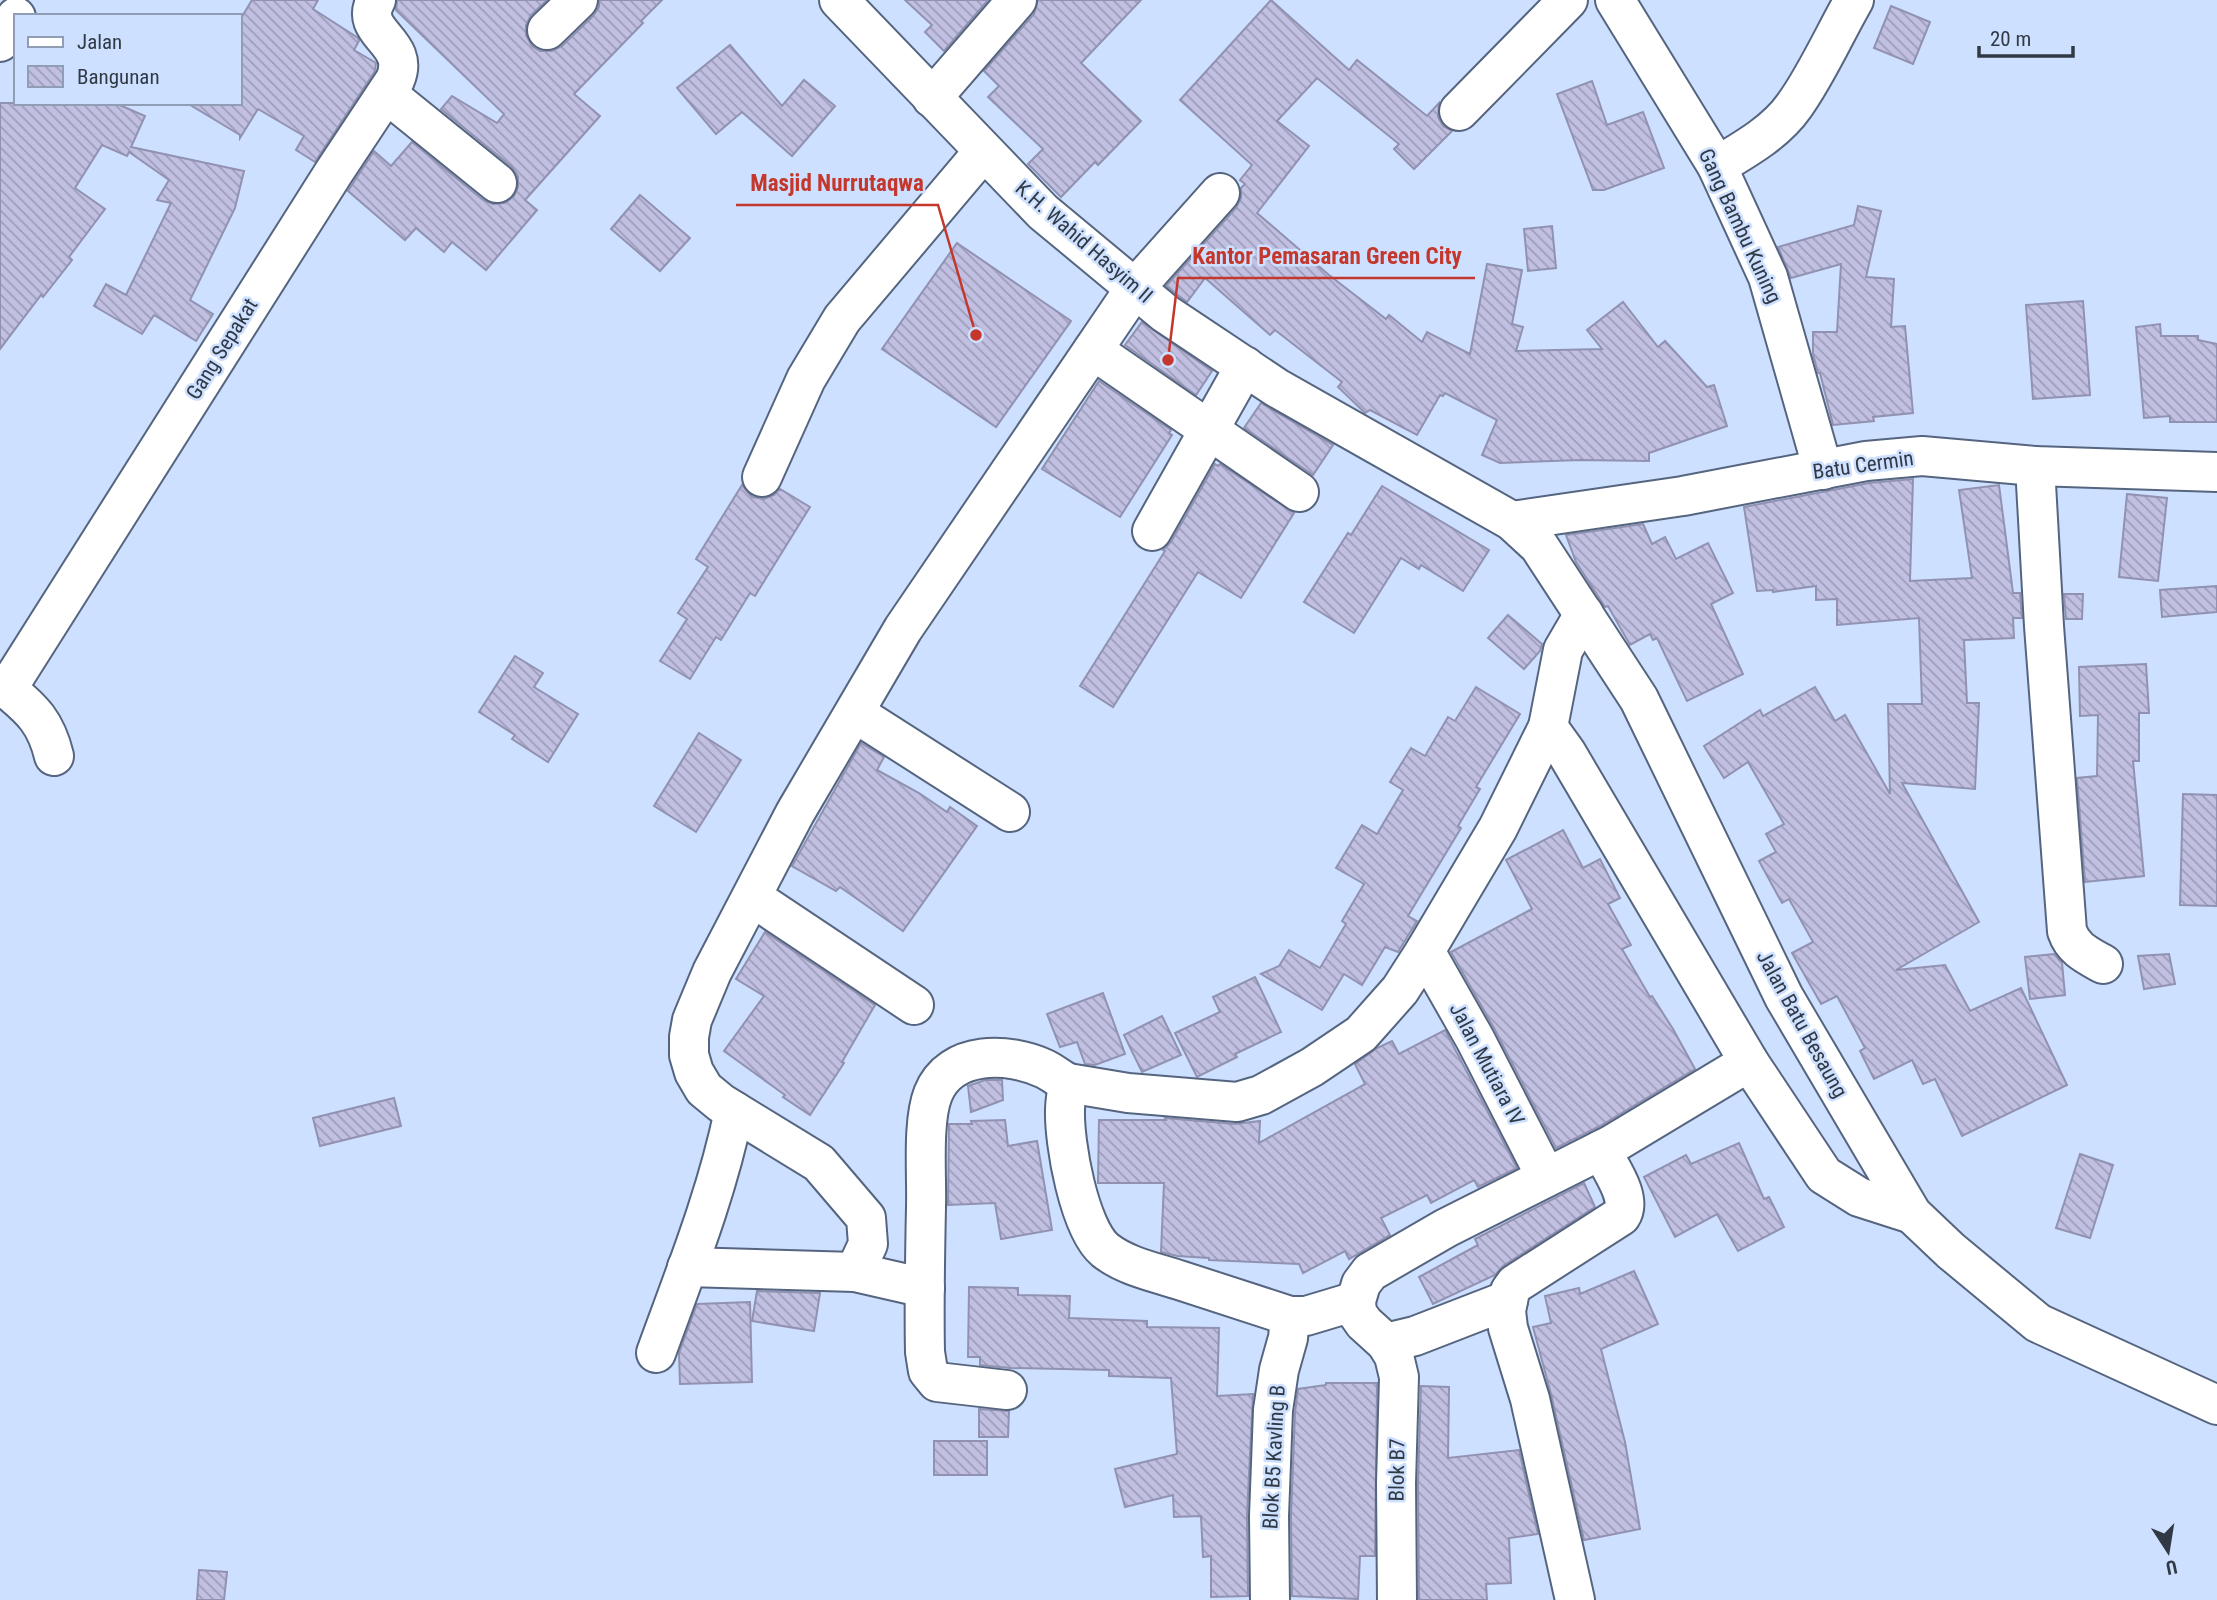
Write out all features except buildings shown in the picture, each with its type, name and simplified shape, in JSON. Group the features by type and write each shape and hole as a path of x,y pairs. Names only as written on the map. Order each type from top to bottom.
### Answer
{"street":[{"name":"Gang Sepakat","path":"3,686 387,94 398,72 399,62 391,44 373,24 370,14 376,0"},
{"path":"547,30 578,0"},
{"name":"K.H. Wahid Hasyim II","path":"839,0 1043,212 1166,314 1277,388 1512,521"},
{"path":"932,98 1017,0"},
{"path":"1459,111 1568,0"},
{"name":"Gang Bambu Kuning","path":"1615,0 1717,166 1768,277 1823,470"},
{"path":"1717,166 1750,146 1794,107 1854,0"},
{"path":"0,42 14,19"},
{"path":"387,94 497,183"},
{"path":"762,477 806,379 842,319 983,152"},
{"path":"855,1272 868,1244 866,1218 819,1163 734,1111 704,1089 689,1055 692,1020 712,972 794,813 903,629 1135,288 1220,193"},
{"path":"1093,350 1299,492"},
{"path":"1152,531 1245,366"},
{"name":"Batu Cermin","path":"1512,521 1617,507 1867,461 1922,456 2035,466 2217,472"},
{"path":"2035,466 2067,930 2070,941 2076,948 2103,964"},
{"name":"Jalan Batu Besaung","path":"1512,521 1539,546 1639,699 1784,997 1912,1214 1951,1251 2038,1323 2217,1405"},
{"path":"1007,1390 937,1382 931,1378 928,1371 925,1352 925,1289 928,1121 933,1094 947,1072 963,1061 984,1058 1017,1060 1043,1069 1068,1083 1128,1093 1237,1102 1261,1095 1312,1067 1362,1034 1400,990 1498,828 1548,727 1563,650 1584,614"},
{"path":"3,686 31,708 45,727 54,756"},
{"path":"855,713 1010,813"},
{"path":"1548,727 1566,752 1749,1062 1824,1175 1859,1197 1912,1214"},
{"path":"752,897 914,1004"},
{"name":"Jalan Mutiara IV","path":"1425,951 1475,1039 1546,1177"},
{"path":"1508,1300 1415,1336 1387,1343 1364,1323 1357,1313 1356,1301 1361,1284 1370,1272 1446,1228 1601,1150 1749,1062"},
{"path":"1068,1083 1065,1111 1069,1153 1084,1217 1091,1234 1103,1248 1117,1258 1148,1270 1290,1316 1306,1316 1356,1301"},
{"path":"656,1353 722,1166 734,1111"},
{"path":"1575,1600 1530,1399 1511,1345 1506,1311 1510,1291 1515,1284 1612,1223 1625,1210 1620,1189 1601,1150"},
{"path":"687,1267 855,1272 925,1289"},
{"name":"Blok B5 Kavling B","path":"1270,1600 1269,1516 1273,1410 1290,1316"},
{"name":"Blok B7","path":"1387,1343 1394,1356 1399,1377 1397,1600"}],"place":[{"name":"Masjid Nurrutaqwa","path":"976,335"},
{"name":"Kantor Pemasaran Green City","path":"1168,360"}]}
